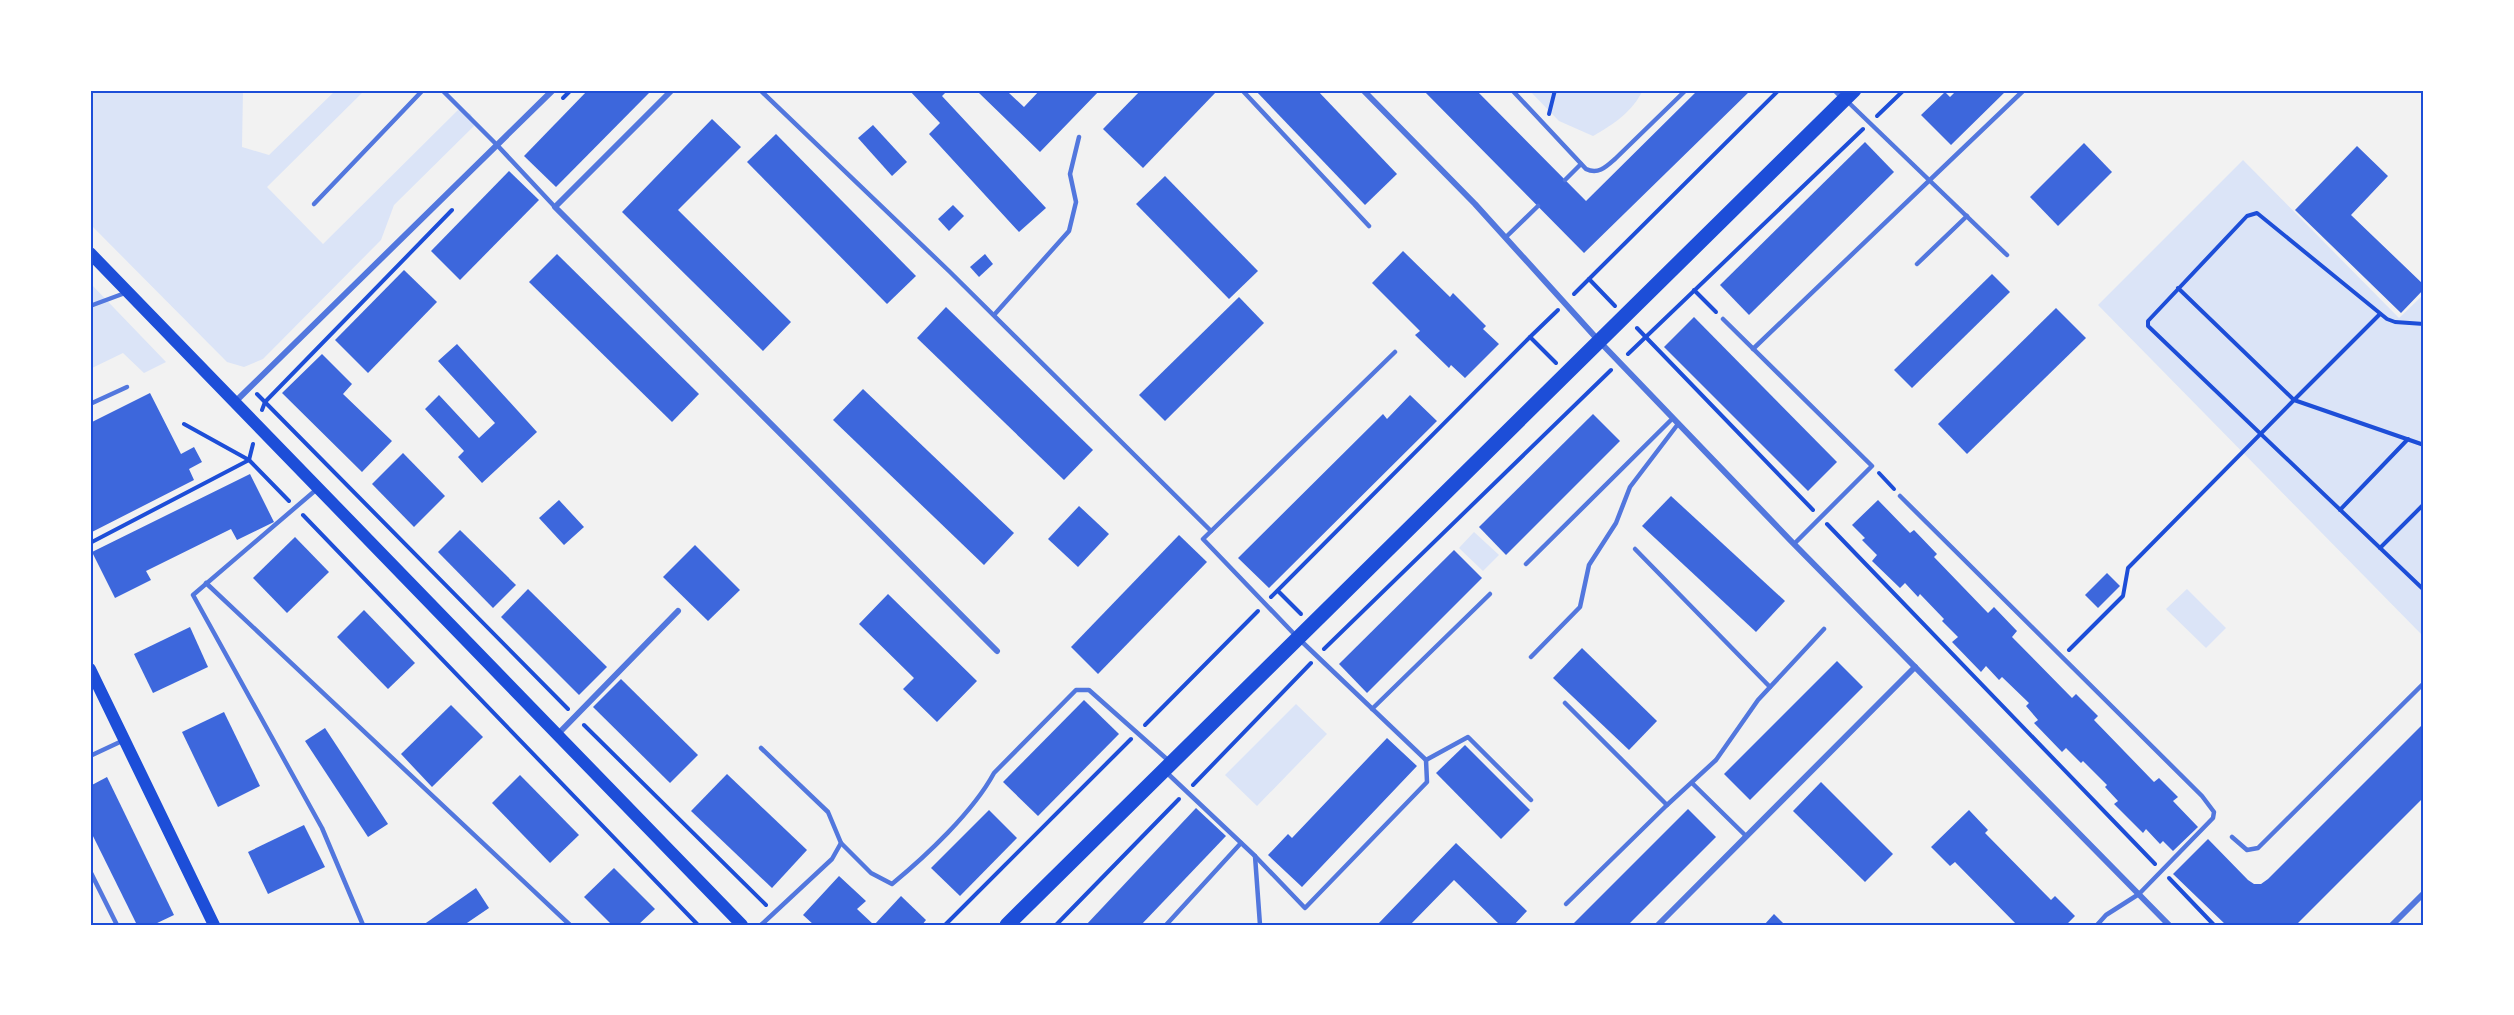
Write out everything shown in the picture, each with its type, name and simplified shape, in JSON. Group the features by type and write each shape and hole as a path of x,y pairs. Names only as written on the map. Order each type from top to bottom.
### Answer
{"main road":[{"path":"1007,925 1599,342 1844,95"},
{"path":"90,253 742,925"},
{"path":"90,669 214,925"}],"street":[{"path":"235,402 553,90"},
{"path":"672,90 555,207 997,651"},
{"path":"1363,90 1506,237 1619,363 2169,925"},
{"path":"558,734 678,611"},
{"path":"1658,925 1915,667"},
{"path":"2392,925 2424,893"}],"lane":[{"path":"314,204 423,90"},
{"path":"442,90 555,207"},
{"path":"760,90 994,315 1211,531"},
{"path":"1242,90 1370,226"},
{"path":"1512,90 1586,169 1595,172 1606,167 1686,90"},
{"path":"1753,349 2024,90"},
{"path":"1844,95 2007,255"},
{"path":"994,315 1070,231 1076,202 1070,174 1079,138"},
{"path":"1565,180 1581,164"},
{"path":"1506,237 1538,206"},
{"path":"1917,264 1967,216"},
{"path":"90,306 128,292"},
{"path":"1723,319 1872,466 1794,544"},
{"path":"761,748 828,812 841,843 871,873 892,884 911,869 971,807 994,773 1076,690 1089,690 1137,733 1187,791 1305,908 1427,782 1426,760 1317,657 1203,539 1395,352"},
{"path":"90,404 128,387"},
{"path":"1526,564 1673,418"},
{"path":"1531,657 1580,607 1589,565 1616,523 1630,486 1678,424"},
{"path":"317,488 193,595 322,828 363,925"},
{"path":"1900,496 2202,796 2214,812 2213,818 2139,894 2106,915 2097,925"},
{"path":"1635,549 1770,687"},
{"path":"206,583 570,925"},
{"path":"1372,709 1490,594"},
{"path":"1566,904 1716,760 1758,700 1824,629"},
{"path":"2232,837 2247,850 2258,848 2424,683"},
{"path":"1564,704 1667,805"},
{"path":"1426,760 1468,737 1531,800"},
{"path":"90,756 125,740"},
{"path":"1692,783 1746,836"},
{"path":"761,925 832,859 841,843"},
{"path":"1166,925 1241,843"},
{"path":"1255,856 1260,925"},
{"path":"90,870 117,925"},
{"path":"1664,919 1669,925"}],"path":[{"path":"555,106 571,90"},
{"path":"1546,126 1555,90"},
{"path":"1589,279 1779,90"},
{"path":"1863,129 1904,90"},
{"path":"1056,925 1317,657 1586,393 1858,134"},
{"path":"265,402 456,206"},
{"path":"2424,324 2395,322 2380,314 2257,213 2247,216 2148,319 2148,326 2424,590"},
{"path":"2178,288 2294,400 2424,445"},
{"path":"1694,290 1723,319"},
{"path":"2062,657 2123,596 2125,573 2128,568 2380,314"},
{"path":"945,925 1530,337 1586,393"},
{"path":"1646,337 2214,925"},
{"path":"250,387 575,716 774,913"},
{"path":"184,424 249,460 698,925"},
{"path":"2340,510 2408,439"},
{"path":"90,543 249,460"},
{"path":"1872,466 1900,496"},
{"path":"2380,549 2424,504"}],"shaded area":[{"path":"90,90 243,90 242,147 269,155 336,90 365,90 267,187 323,244 458,110 471,114 474,126 394,205 381,240 263,359 244,367 227,362 90,224"},
{"path":"1529,90 1643,90 1634,105 1622,117 1593,136 1559,121"},
{"path":"2243,160 2399,318 2424,294 2423,636 2098,305"},
{"path":"90,283 166,362 144,373 123,353 90,369"},
{"path":"1474,532 1499,555 1483,571 1459,548"},
{"path":"2187,589 2226,628 2206,648 2166,609"},
{"path":"1296,704 1327,734 1257,806 1225,775"}],"building":[{"path":"588,90 646,90 649,93 556,187 524,156"},
{"path":"909,90 948,90 942,96 1046,208 1019,232 929,134 940,123"},
{"path":"982,90 1011,90 1009,93 1024,107 1040,90 1100,90 1040,152 979,93"},
{"path":"1141,90 1216,92 1143,168 1103,129"},
{"path":"1255,90 1317,90 1397,174 1365,205"},
{"path":"1423,90 1476,90 1586,201 1698,90 1751,90 1584,253"},
{"path":"1957,90 2007,90 1951,145 1921,115 1945,92 1950,97"},
{"path":"712,119 741,147 678,210 791,322 763,351 622,212"},
{"path":"873,125 907,162 892,176 858,138"},
{"path":"776,134 916,276 887,304 747,162"},
{"path":"1865,142 1894,172 1749,315 1720,285"},
{"path":"2084,143 2112,172 2058,226 2030,197"},
{"path":"2357,146 2388,176 2351,215 2424,285 2424,289 2401,313 2295,210"},
{"path":"509,171 539,200 460,280 431,251"},
{"path":"1165,176 1258,271 1229,299 1136,204"},
{"path":"953,205 964,216 949,231 938,219"},
{"path":"1403,251 1450,297 1453,293 1486,326 1483,329 1499,344 1465,378 1451,365 1449,368 1415,335 1420,331 1372,283"},
{"path":"557,254 699,394 672,422 529,282"},
{"path":"985,254 993,264 979,277 970,267"},
{"path":"404,270 437,302 368,373 335,340"},
{"path":"1992,274 2010,292 1912,388 1894,370"},
{"path":"1239,297 1264,323 1165,421 1139,395"},
{"path":"946,307 1093,450 1064,480 917,338"},
{"path":"2056,308 2086,338 1967,454 1938,424"},
{"path":"1694,317 1837,462 1808,491 1664,347"},
{"path":"457,344 537,432 482,483 458,457 464,451 425,409 439,395 479,438 495,423 438,361"},
{"path":"322,354 352,384 343,394 392,441 362,472 282,393"},
{"path":"863,389 1014,533 984,565 833,420"},
{"path":"150,393 181,454 194,447 202,462 189,469 194,480 90,533 90,423"},
{"path":"1410,395 1437,421 1269,588 1238,558 1383,414 1387,419"},
{"path":"1593,414 1620,441 1506,555 1479,527"},
{"path":"403,453 445,496 414,527 372,484"},
{"path":"250,474 274,522 237,540 231,529 146,571 151,580 115,598 92,552"},
{"path":"1671,496 1785,601 1756,632 1642,526"},
{"path":"559,500 584,527 564,545 539,518"},
{"path":"1878,500 1910,533 1914,530 1937,554 1934,557 1988,613 1994,607 2017,631 2012,637 2072,698 2076,694 2098,716 2094,720 2154,782 2159,778 2178,797 2173,801 2198,827 2173,851 2163,841 2160,844 2146,829 2143,833 2114,804 2118,801 2105,787 2107,785 2083,761 2081,763 2066,748 2062,752 2034,723 2038,720 2026,706 2029,703 2002,677 1999,680 1986,666 1981,672 1952,642 1958,637 1920,594 1918,597 1905,583 1900,588 1872,561 1877,555 1862,540 1865,538 1852,525"},
{"path":"1079,506 1109,534 1078,567 1048,539"},
{"path":"460,530 516,585 493,608 438,552"},
{"path":"1179,535 1207,562 1098,674 1071,647"},
{"path":"295,537 329,572 287,613 253,578"},
{"path":"695,545 740,590 708,621 663,577"},
{"path":"1454,550 1482,578 1367,693 1339,664"},
{"path":"2107,573 2120,586 2098,608 2085,595"},
{"path":"528,589 607,667 579,695 501,617"},
{"path":"888,594 977,681 937,722 903,689 914,678 859,624"},
{"path":"364,610 415,663 388,689 337,637"},
{"path":"190,627 208,667 153,693 134,654"},
{"path":"1582,648 1657,721 1629,750 1553,678"},
{"path":"1837,661 1863,687 1750,800 1724,774"},
{"path":"621,679 698,755 670,783 593,707"},
{"path":"1084,700 1119,734 1038,816 1003,782"},
{"path":"451,705 483,737 432,787 401,754"},
{"path":"224,712 260,786 218,807 182,732"},
{"path":"2424,723 2424,797 2296,925 2226,925 2173,874 2208,839 2248,880 2254,884 2261,884"},
{"path":"325,728 388,824 368,837 305,741"},
{"path":"1387,738 1417,766 1302,887 1268,855 1288,834 1292,838"},
{"path":"1465,745 1530,810 1501,839 1436,773"},
{"path":"727,774 807,850 772,888 691,811"},
{"path":"520,775 579,835 550,863 492,803"},
{"path":"107,777 174,915 153,925 137,925 90,830 90,786"},
{"path":"1821,782 1893,854 1865,882 1793,811"},
{"path":"1196,808 1226,836 1141,925 1086,925"},
{"path":"1688,809 1716,837 1628,925 1576,925 1574,923"},
{"path":"989,810 1017,838 960,896 931,868"},
{"path":"1969,810 1988,830 1985,833 2051,900 2055,896 2075,916 2066,925 2017,925 1955,862 1950,866 1931,847"},
{"path":"304,825 325,867 268,894 248,852"},
{"path":"1456,843 1527,911 1514,925 1500,925 1454,880 1410,925 1377,925"},
{"path":"614,868 655,909 638,925 612,925 584,897"},
{"path":"839,876 866,901 857,909 874,925 814,925 803,915"},
{"path":"476,888 489,908 464,925 423,925"},
{"path":"901,896 926,920 922,925 874,925"},
{"path":"1774,914 1785,925 1764,925"}]}
